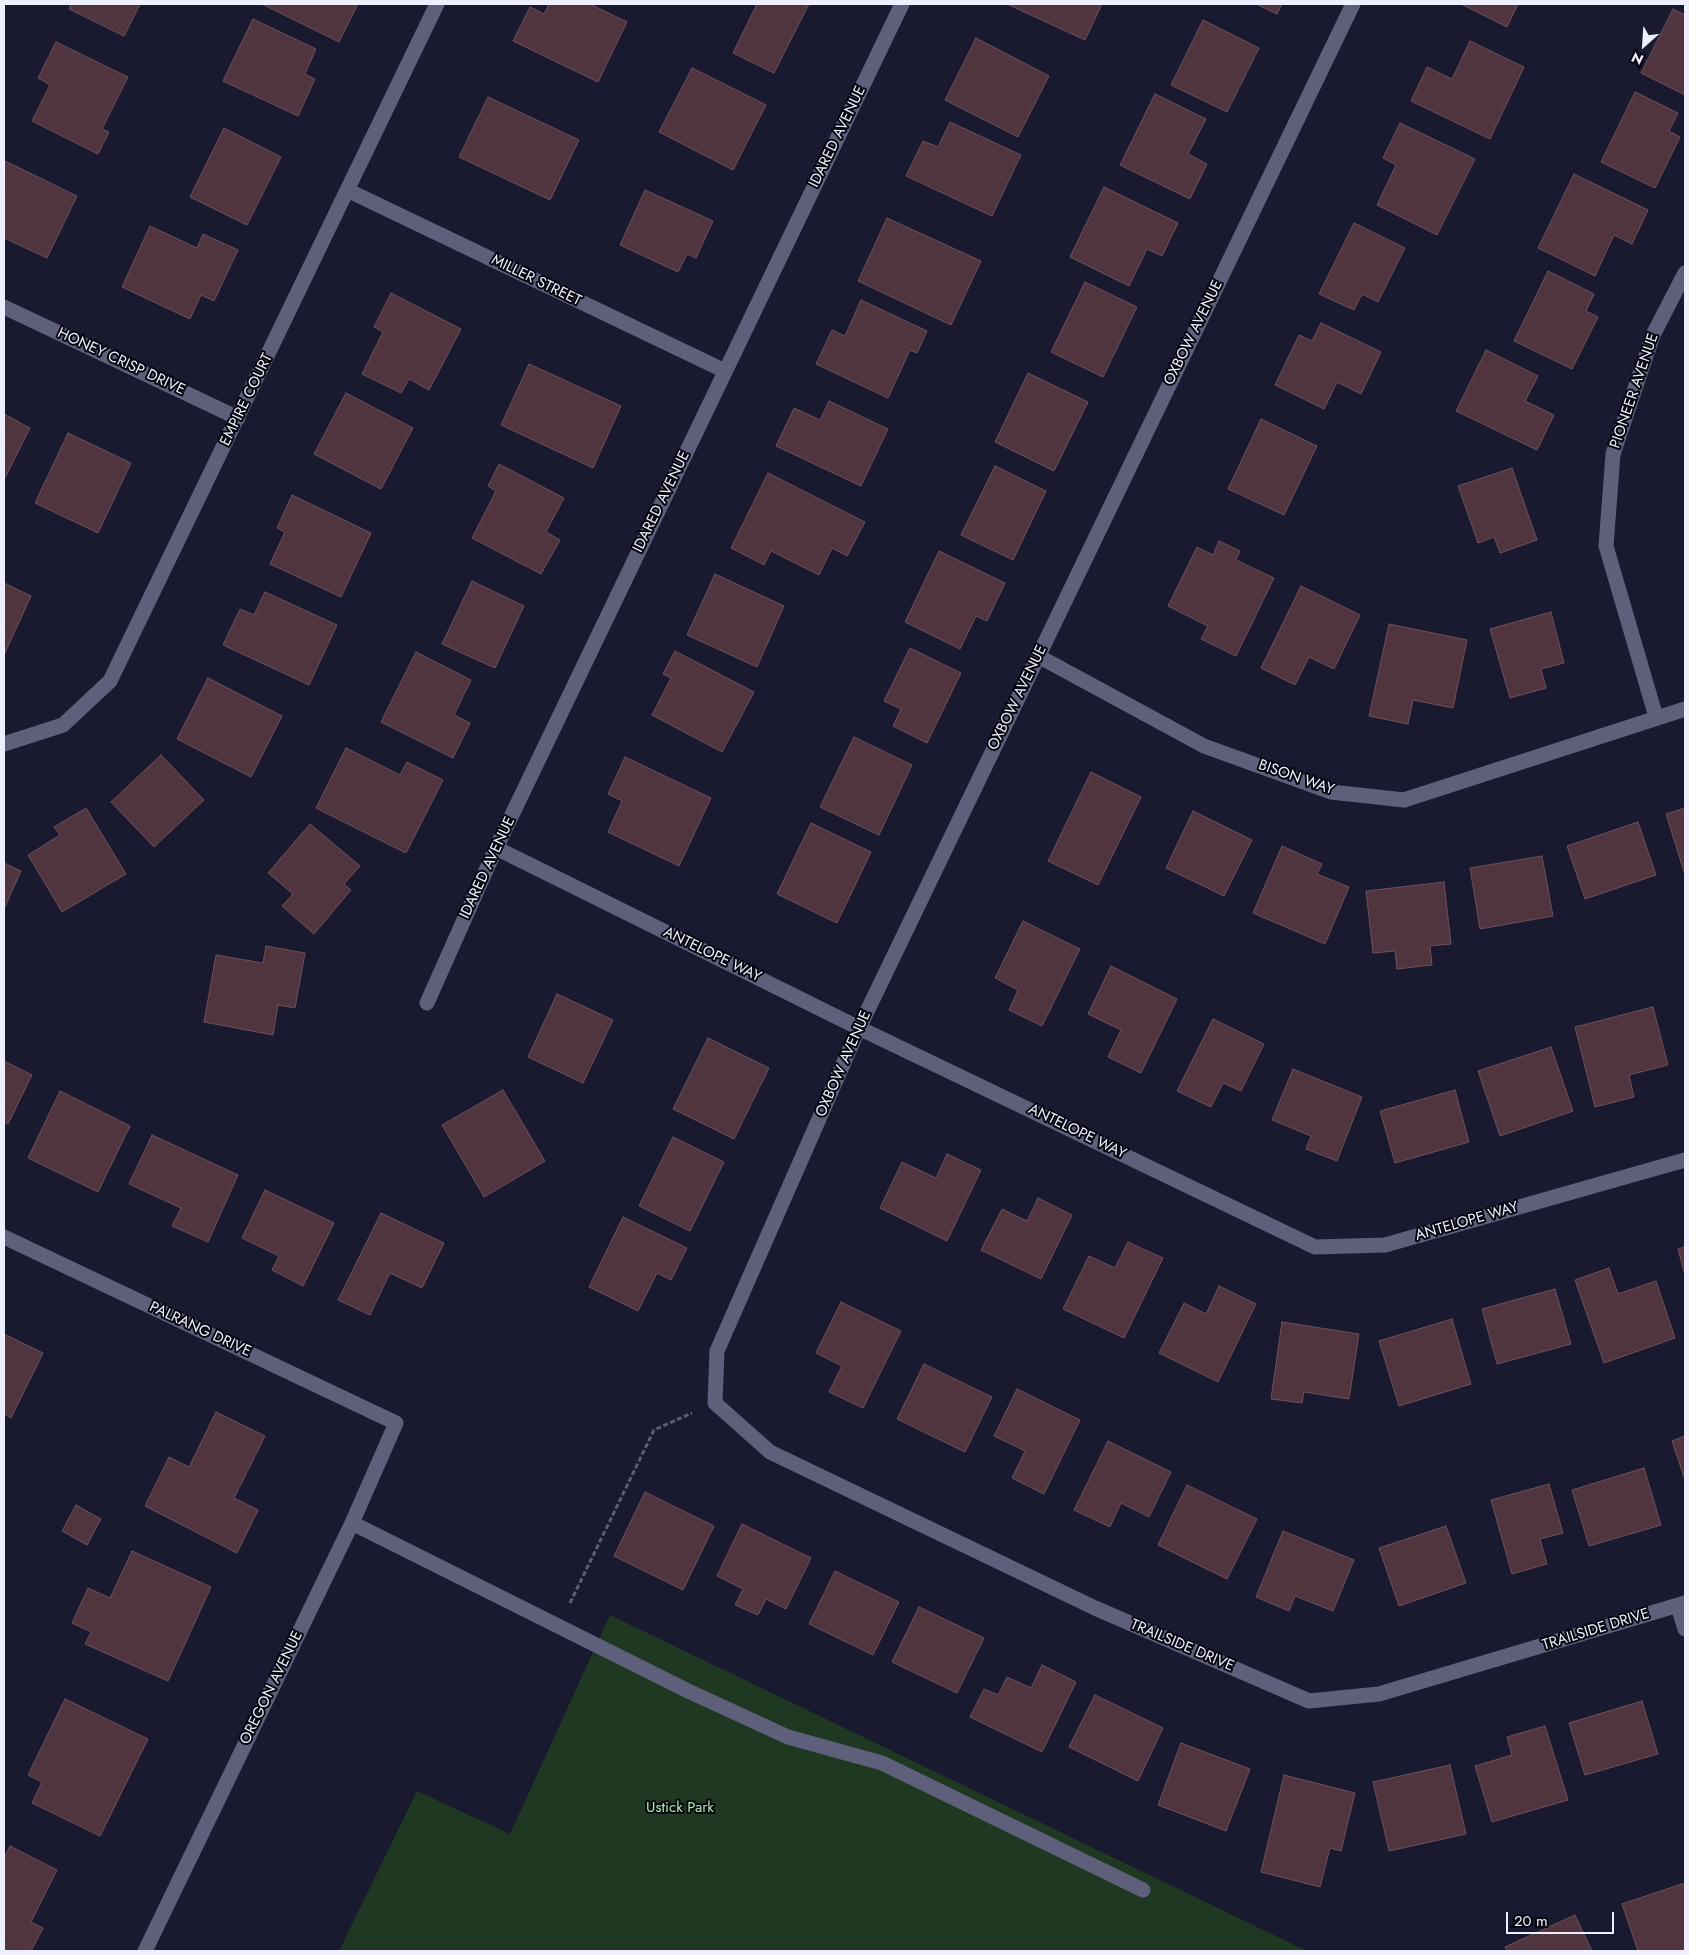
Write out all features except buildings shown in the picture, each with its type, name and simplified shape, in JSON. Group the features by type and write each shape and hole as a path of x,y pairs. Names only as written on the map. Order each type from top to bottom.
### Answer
{"street":[{"name":"EMPIRE COURT","path":"4,744 63,725 110,681 437,4"},
{"name":"IDARED AVENUE","path":"427,1003 496,848 902,4"},
{"name":"OXBOW AVENUE","path":"715,1403 717,1352 859,1028 1353,4"},
{"name":"MILLER STREET","path":"347,190 725,371"},
{"name":"PIONEER AVENUE","path":"1656,717 1606,546 1613,454 1653,335 1685,273"},
{"name":"HONEY CRISP DRIVE","path":"4,307 238,418"},
{"name":"BISON WAY","path":"1038,656 1204,746 1331,792 1404,800 1685,709"},
{"name":"ANTELOPE WAY","path":"496,848 859,1028 1315,1247 1385,1245 1685,1160"},
{"name":"PALRANG DRIVE","path":"4,1237 396,1423"},
{"name":"TRAILSIDE DRIVE","path":"715,1403 770,1452 1096,1608 1309,1701 1379,1694 1682,1605"},
{"name":"OREGON AVENUE","path":"145,1951 352,1523 396,1423"},
{"path":"352,1523 558,1627 788,1737 882,1763 1143,1890"},
{"path":"1682,1605 1685,1629"}],"path":[{"path":"558,1627 654,1430 715,1403"}],"green space":[{"name":"Ustick Park","path":"610,1615 1307,1951 339,1951 417,1791 510,1834"}]}
